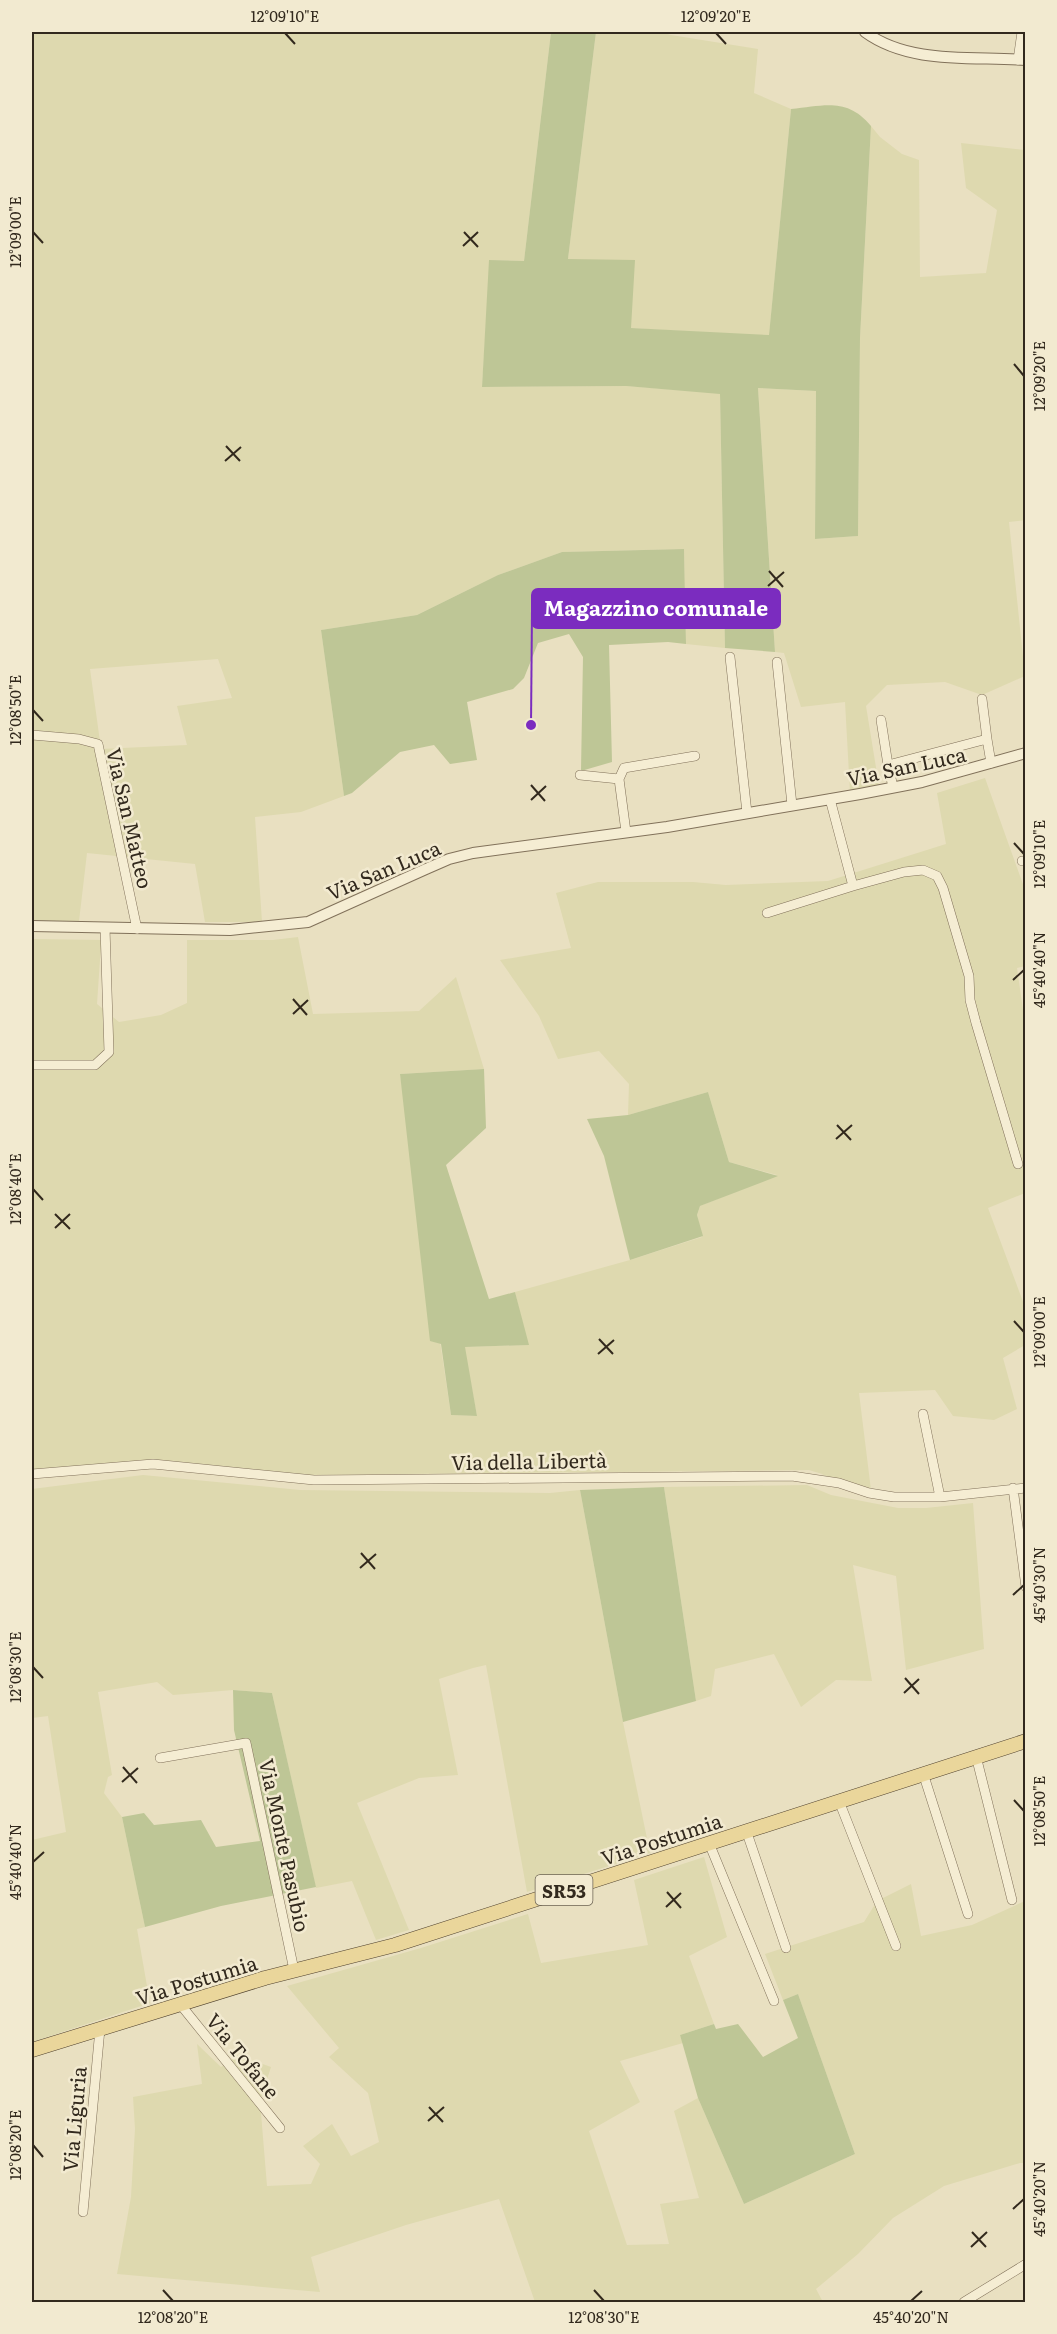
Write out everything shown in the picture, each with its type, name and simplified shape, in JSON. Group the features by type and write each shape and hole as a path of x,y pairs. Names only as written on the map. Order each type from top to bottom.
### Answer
{"main road":[{"name":"Via Postumia","path":"100,2029 294,1970 395,1945 1026,1741"},
{"name":"SR53","path":"32,2050 100,2029"}],"street":[{"path":"866,32 881,42 923,55 1022,60 1022,32"},
{"path":"730,657 747,813"},
{"path":"777,662 792,805"},
{"path":"982,699 991,763"},
{"path":"881,720 893,787"},
{"name":"Via San Matteo","path":"32,735 79,739 98,744 137,929"},
{"path":"888,765 987,739"},
{"name":"Via San Luca","path":"32,926 230,930 308,922 449,859 531,844 561,842 830,799 893,787 1026,753"},
{"path":"626,832 619,779 624,768 695,756"},
{"path":"580,775 619,779"},
{"path":"830,799 853,886"},
{"path":"767,913 904,872 923,870 937,876 943,888 969,975 970,1000 1018,1164"},
{"path":"32,1065 95,1065 109,1052 105,928"},
{"path":"923,1414 940,1497"},
{"name":"Via della Libertà","path":"32,1474 153,1464 314,1480 792,1476 831,1482 869,1493 894,1497 940,1497 1026,1488"},
{"path":"1013,1488 1026,1587"},
{"name":"Via Monte Pasubio","path":"160,1758 246,1743 294,1970"},
{"path":"976,1756 1012,1900"},
{"path":"922,1773 968,1914"},
{"path":"838,1800 896,1946"},
{"path":"747,1830 786,1948"},
{"path":"709,1843 774,2001"},
{"name":"Via Tofane","path":"180,2004 280,2128"},
{"name":"Via Liguria","path":"83,2212 100,2029"},
{"path":"964,2302 1026,2265"}],"shaded area":[{"path":"32,32 551,32 524,261 490,260 482,387 626,386 720,393 725,648 686,644 684,549 562,552 498,575 417,615 321,630 344,796 301,812 255,817 262,922 205,922 195,864 87,853 79,921 32,921","holes":["218,659 232,698 177,706 187,745 101,749 90,669"]},
{"path":"596,32 660,32 758,49 754,93 791,109 769,336 630,328 568,259"},
{"path":"871,126 880,137 902,154 919,160 920,277 986,273 997,210 966,188 961,143 1025,150 1026,520 1009,522 1025,676 982,695 945,682 887,685 866,706 879,786 850,792 845,702 801,707 784,653 775,652 758,388 816,391 815,539 858,536 860,338"},
{"path":"985,778 1025,890 1025,966 1017,968 1026,1031 1025,1193 988,1208 1025,1307 1025,1345 1003,1358 1017,1409 994,1420 953,1416 935,1390 859,1393 871,1490 835,1481 809,1470 301,1475 143,1460 32,1474 32,939 103,940 97,1004 119,1022 161,1015 187,1003 187,940 273,940 298,937 313,1014 419,1011 456,977 484,1069 400,1074 451,1415 477,1416 464,1347 528,1345 515,1292 702,1237 697,1215 700,1206 777,1175 729,1162 708,1092 628,1115 629,1084 599,1051 558,1059 539,1016 500,960 571,948 556,893 598,882 693,882 726,885 828,881 946,844 937,793"},
{"path":"143,1475 300,1490 550,1493 580,1490 650,1853 527,1892 486,1665 473,1668 439,1679 458,1775 419,1778 357,1803 409,1930 376,1940 352,1881 316,1888 272,1693 233,1690 173,1695 157,1682 98,1692 112,1775 108,1777 104,1793 122,1817 145,1927 137,1929 150,2003 32,2042 32,1840 66,1832 48,1716 32,1718 32,1489"},
{"path":"807,1485 831,1495 898,1508 926,1508 973,1503 984,1649 906,1670 896,1576 853,1565 872,1681 836,1680 801,1707 774,1654 715,1669 711,1696 696,1701 664,1487"},
{"path":"704,1857 727,1937 689,1956 714,2024 680,2035 683,2043 620,2061 640,2102 589,2131 627,2245 669,2244 660,2204 699,2198 674,2111 698,2098 744,2204 855,2154 798,1994 783,2000 765,1954 864,1922 877,1901 911,1884 921,1936 972,1925 1025,1901 1025,2163 944,2186 893,2218 858,2254 816,2289 823,2302 535,2302 499,2199 406,2225 311,2257 320,2292 117,2274 131,2197 135,2129 133,2097 202,2084 197,2044 221,2067 237,2055 271,2067 260,2101 267,2186 311,2184 320,2164 303,2146 332,2124 351,2156 379,2142 368,2093 329,2057 339,2048 287,1986 421,1948 528,1914 541,1963 648,1945 634,1880"}],"green space":[{"path":"551,32 596,32 568,259 635,260 631,328 769,335 791,109 824,105 844,107 862,117 871,126 860,338 858,536 815,539 816,391 758,388 775,652 725,648 720,394 626,386 482,387 489,260 524,261"},
{"path":"684,549 686,644 668,642 609,645 612,762 581,771 583,657 569,634 538,643 524,678 513,689 467,702 477,760 450,764 434,745 400,752 352,793 344,796 321,630 417,615 498,575 562,552"},
{"path":"484,1069 486,1128 446,1165 489,1299 515,1292 529,1345 465,1347 477,1416 451,1415 441,1344 430,1341 400,1074"},
{"path":"708,1092 729,1162 778,1176 700,1206 697,1215 703,1236 630,1260 604,1156 587,1119 628,1115"},
{"path":"664,1487 696,1701 623,1722 580,1490"},
{"path":"233,1690 272,1693 316,1887 221,1906 145,1927 122,1817 144,1813 154,1825 201,1820 216,1847 260,1841 234,1730"},
{"path":"798,1994 855,2154 744,2204 698,2098 680,2035 714,2024 716,2029 738,2024 763,2057 798,2038 783,2000"}],"place":[{"name":"Magazzino comunale","path":"531,725"}]}
